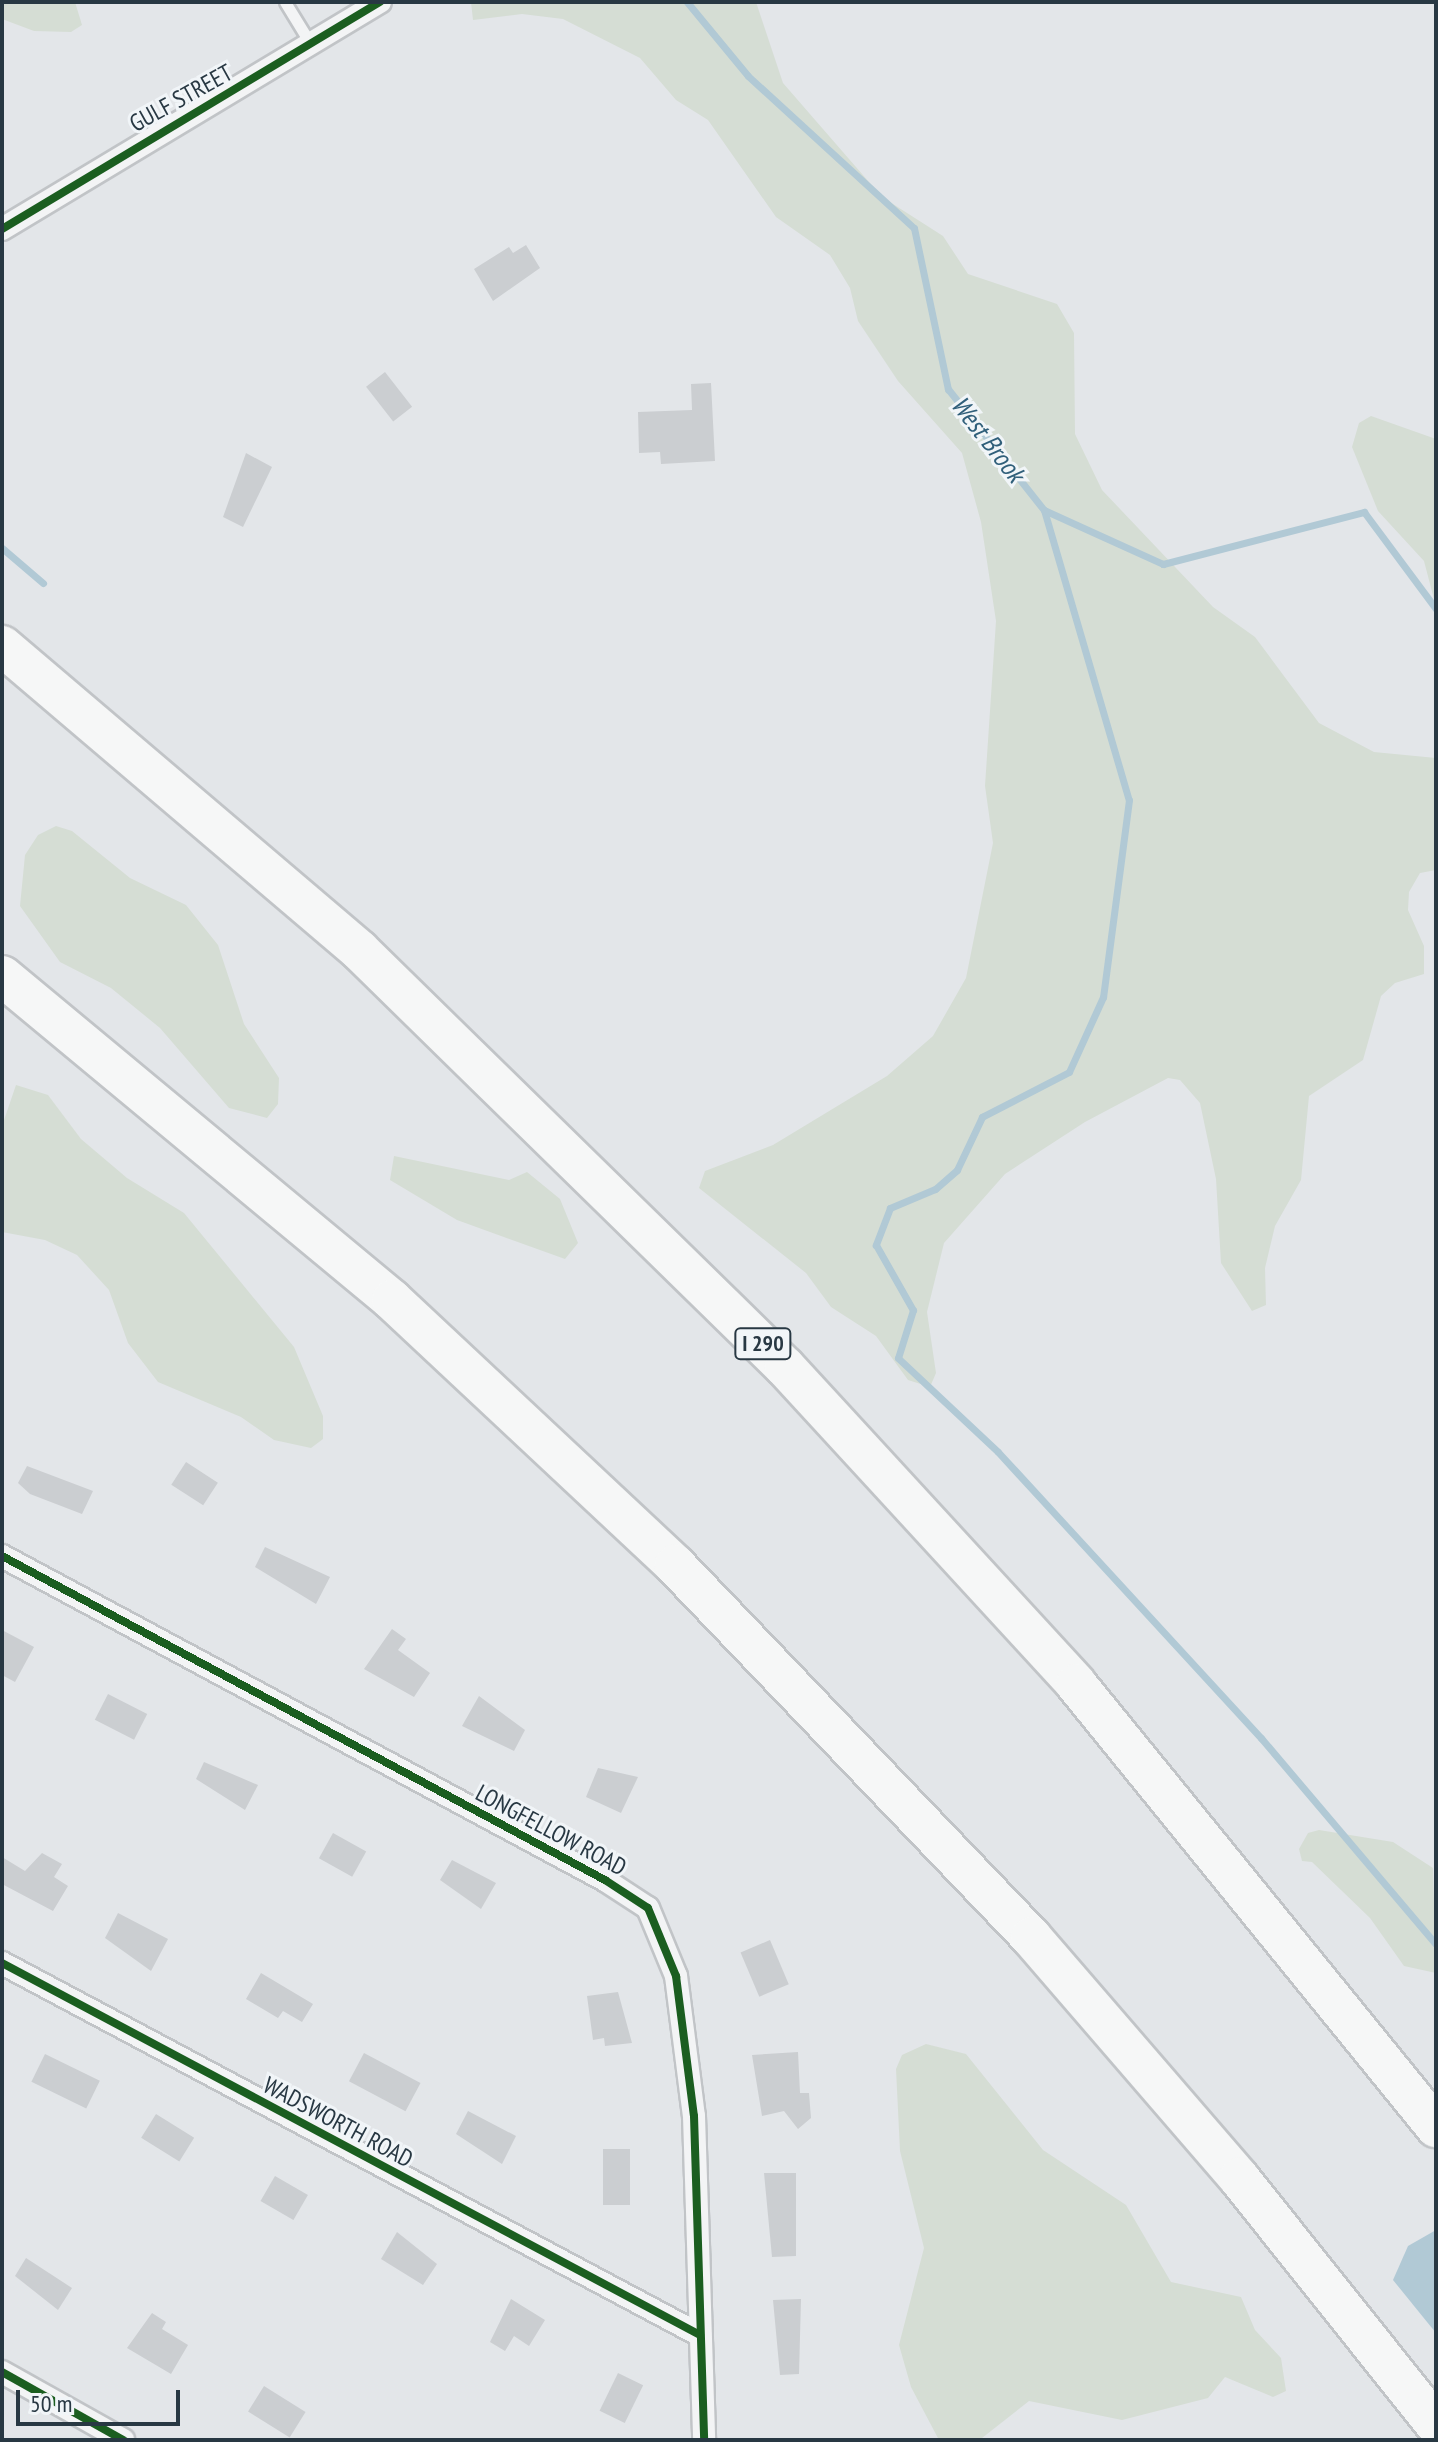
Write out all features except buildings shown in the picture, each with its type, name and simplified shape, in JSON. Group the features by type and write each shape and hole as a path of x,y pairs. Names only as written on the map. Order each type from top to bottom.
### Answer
{"highway":[{"name":"I 290","path":"2,646 359,950 785,1367 1076,1684 1436,2127"},
{"path":"2,976 337,1251 675,1565 1040,1948 1239,2178 1436,2425"}],"street":[{"name":"GULF STREET","path":"2,229 117,156 314,48 380,2"},
{"name":"LONGFELLOW ROAD","path":"2,1556 615,1885 648,1908 674,1965 694,2116 704,2440"},
{"name":"WADSWORTH ROAD","path":"2,1963 700,2335"},
{"path":"2,2372 123,2440"}],"lane":[{"path":"285,2 314,48"}],"shaded area":[{"path":"2,2 75,2 82,25 71,32 34,31 2,19"},
{"path":"471,2 756,2 783,83 882,197 943,236 968,274 1057,304 1074,333 1075,434 1102,490 1213,607 1255,637 1319,723 1374,752 1436,758 1436,870 1420,873 1409,892 1408,910 1424,946 1424,974 1395,983 1381,996 1363,1060 1309,1096 1301,1180 1275,1226 1265,1268 1266,1305 1252,1311 1221,1263 1216,1179 1200,1103 1180,1080 1168,1078 1085,1122 1005,1174 944,1243 927,1312 936,1373 930,1387 908,1380 876,1336 831,1307 806,1273 699,1188 705,1171 773,1145 887,1076 933,1036 966,978 993,843 985,786 996,621 981,522 962,453 898,381 858,321 850,288 830,255 776,217 708,120 676,100 640,58 563,19 522,14 473,20"},
{"path":"1371,416 1436,439 1436,646 1435,603 1424,561 1378,511 1352,447 1359,423"},
{"path":"56,826 72,831 130,878 186,905 218,945 244,1024 279,1078 278,1104 267,1118 229,1108 160,1028 111,988 60,962 20,906 25,855 38,835"},
{"path":"16,1085 48,1095 81,1139 127,1178 184,1213 294,1347 323,1416 323,1439 311,1448 274,1440 241,1417 158,1382 128,1343 109,1290 77,1255 45,1240 2,1232 2,1126"},
{"path":"394,1156 509,1180 527,1172 560,1199 578,1243 565,1259 457,1220 390,1180"},
{"path":"1319,1830 1393,1842 1433,1868 1436,1973 1404,1966 1370,1918 1312,1862 1302,1861 1299,1849 1308,1833"},
{"path":"926,2044 966,2054 1043,2150 1126,2205 1171,2282 1241,2297 1255,2330 1281,2358 1286,2391 1273,2397 1225,2377 1208,2398 1122,2420 1029,2401 982,2438 939,2440 911,2387 899,2345 924,2248 900,2151 896,2069 902,2055"}],"water":[{"path":"1436,2230 1436,2333 1393,2280 1408,2246"}],"waterway":[{"name":"West Brook","path":"687,2 748,76 914,228 948,389 1044,510 1163,564 1364,512 1436,609"},
{"path":"1044,510 1129,800 1103,997 1069,1072 982,1117 957,1170 935,1189 890,1208 876,1245 913,1310 898,1358 998,1452 1261,1738 1436,1944"},
{"path":"2,548 43,583"}],"cycle path":[{"path":"2,229 380,2"},
{"path":"2,1556 605,1880 648,1908 676,1976 694,2116 704,2440"},
{"path":"2,1963 700,2335"},
{"path":"2,2372 123,2440"}]}
